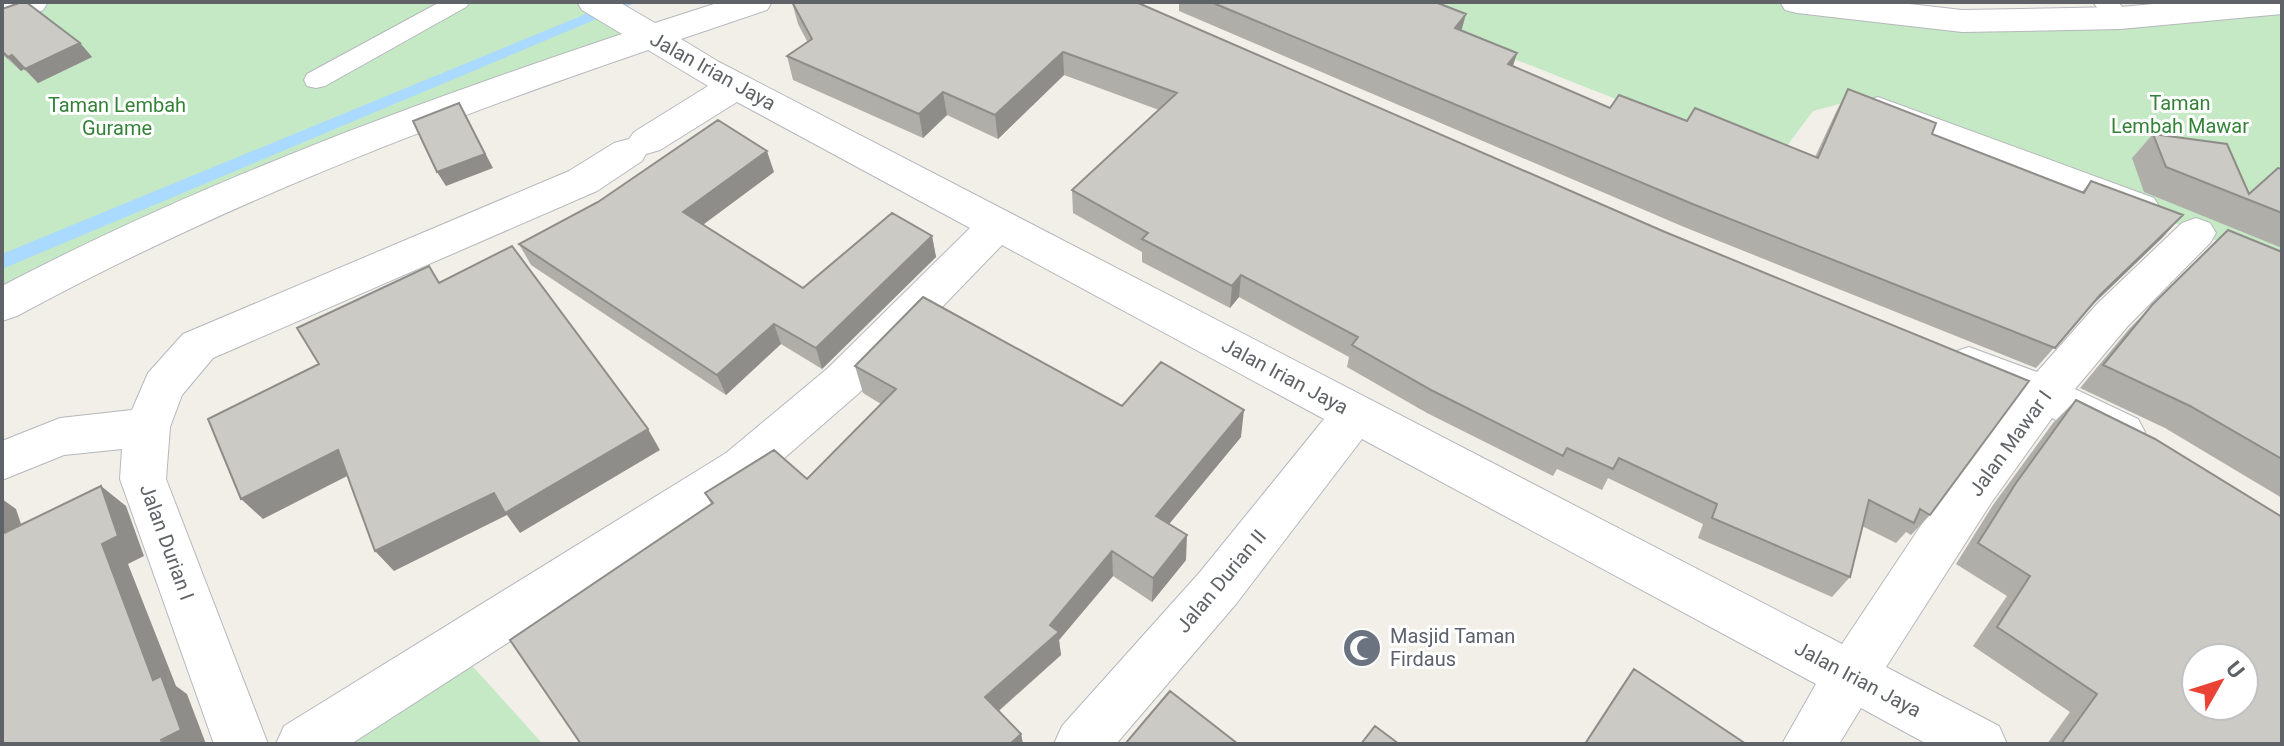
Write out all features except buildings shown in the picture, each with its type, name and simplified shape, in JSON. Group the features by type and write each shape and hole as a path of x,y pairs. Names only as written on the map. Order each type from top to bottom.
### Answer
{"street":[{"path":"2,16 31,2"},
{"path":"2,305 226,194 496,91 622,19 755,2"},
{"path":"1797,2 1962,21 2113,10 2282,3"},
{"name":"Jalan Irian Jaya","path":"622,19 736,86 1980,744"},
{"name":"Jalan Durian I","path":"241,744 143,479 147,427 164,386 198,346 583,181 736,86"},
{"name":"Jalan Mawar I","path":"1809,744 1923,560 2044,394 2097,332 2211,238 1851,101"},
{"path":"303,744 742,467 786,434 876,352 999,223"},
{"path":"1929,347 2044,394 2160,452"},
{"name":"Jalan Durian II","path":"1081,744 1218,588 1355,414"},
{"path":"2,461 60,437 147,427"}],"lane":[{"path":"316,80 458,2"}],"green space":[{"name":"Taman Lembah Gurame","path":"31,2 594,2 651,37 496,91 2,305 2,16"},
{"name":"Taman Lembah Mawar","path":"1370,2 1797,2 1962,21 2282,3 2282,268 2144,210 1851,101 1813,111 1775,162"},
{"path":"456,648 543,744 303,744"}],"waterway":[{"path":"2,262 629,2"}],"place":[{"name":"Masjid Taman Firdaus","path":"1362,648"}]}
